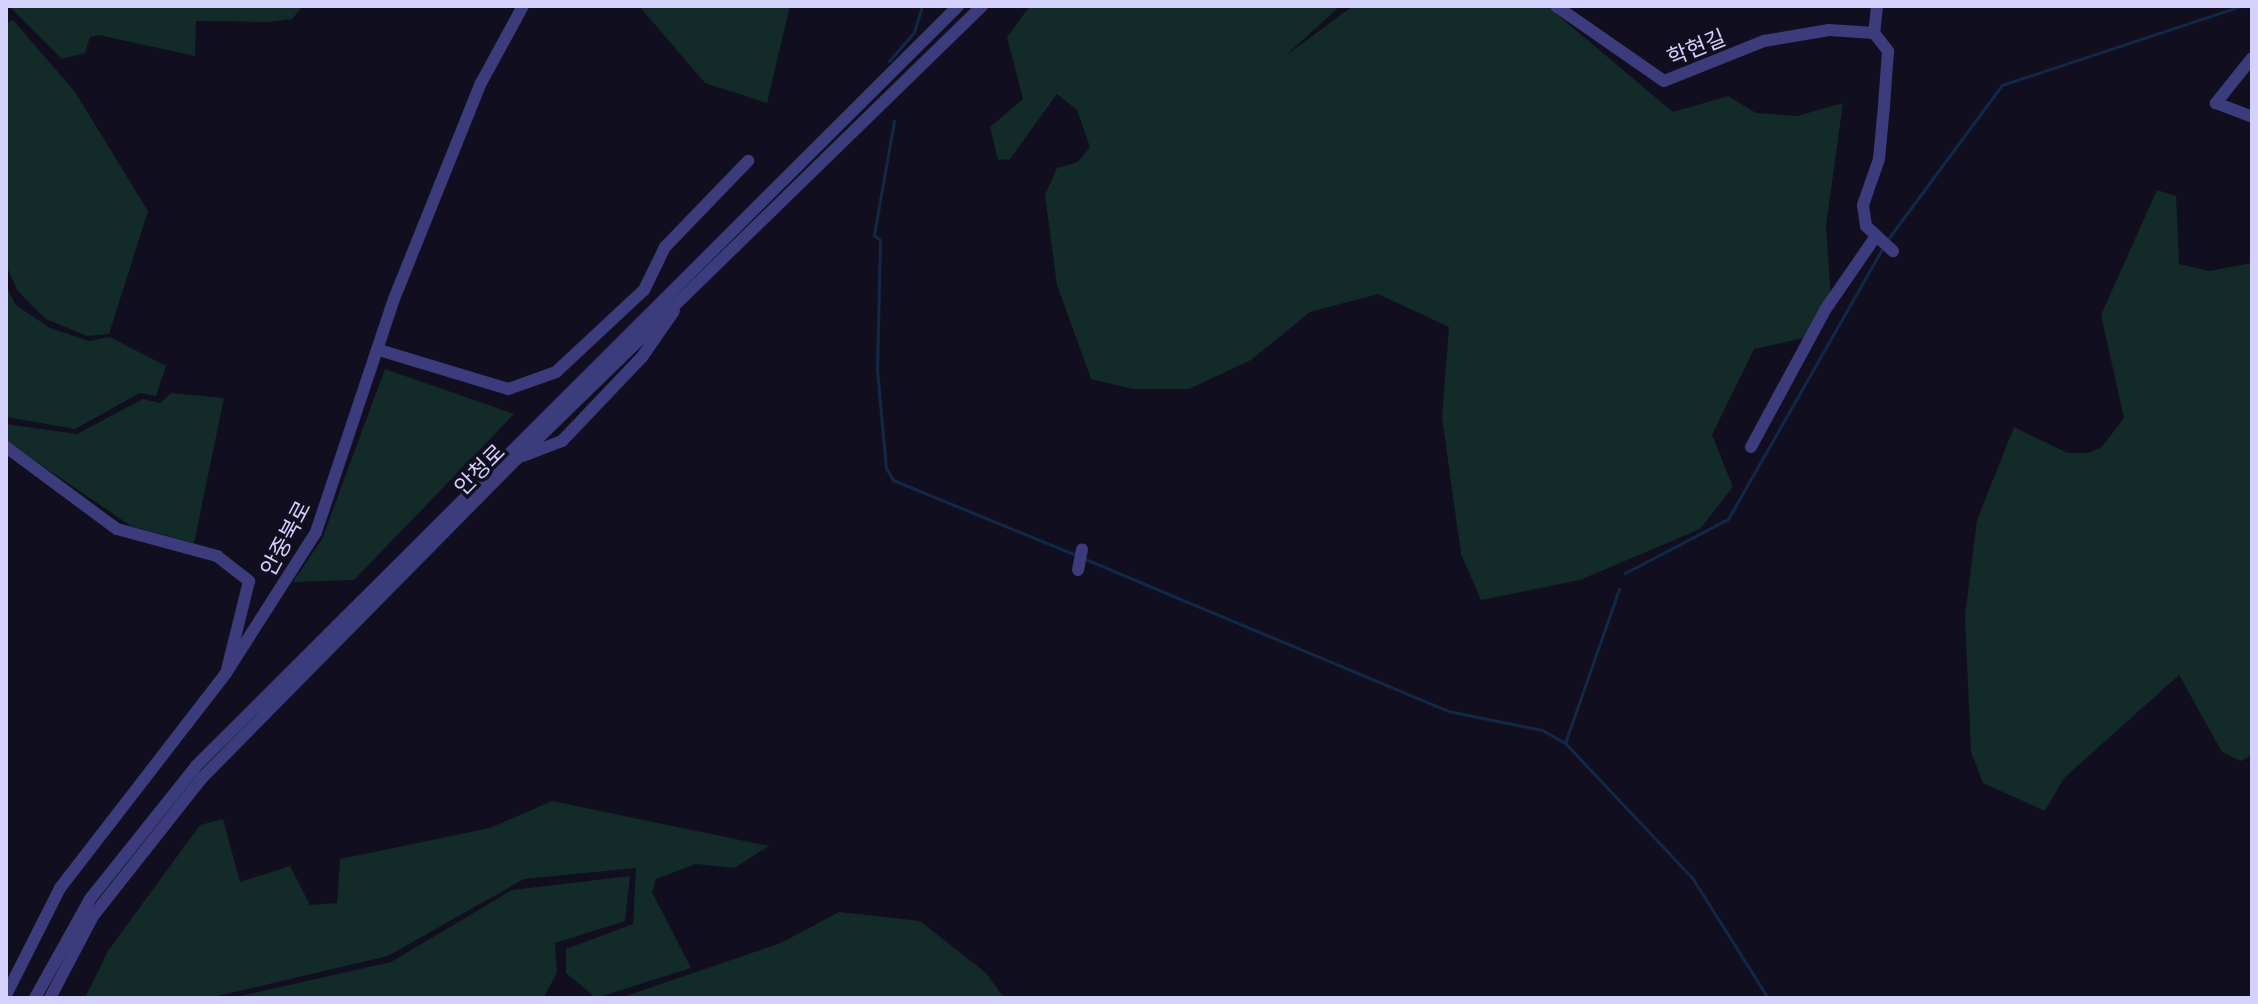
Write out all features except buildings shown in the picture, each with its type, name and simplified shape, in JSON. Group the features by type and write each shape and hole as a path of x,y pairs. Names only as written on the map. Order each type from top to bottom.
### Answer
{"street":[{"name":"안중북로","path":"6,995 60,888 226,673 316,532 379,350 481,83 523,6"},
{"name":"안청로","path":"35,998 90,899 196,766 958,6"},
{"name":"안청로","path":"50,998 93,916 202,778 517,459 982,6"},
{"name":"학현길","path":"1556,6 1664,81 1764,41 1829,30 1874,33"},
{"path":"1877,6 1874,33 1888,51 1879,159 1863,205 1876,236 1893,251"},
{"path":"2252,58 2216,103 2252,117"},
{"path":"379,350 508,389 556,372 644,290 665,247 748,161"},
{"path":"1751,447 1825,310 1876,236"},
{"path":"517,459 562,441 653,343 689,289"},
{"path":"6,447 117,529 217,556 249,581 226,673"},
{"path":"1078,570 1082,549"}],"green space":[{"path":"9,6 303,6 292,19 267,22 196,21 195,56 99,35 90,37 85,53 62,59"},
{"path":"639,6 790,6 767,103 705,83"},
{"path":"1030,6 1340,6 1285,56 1353,6 1547,6 1673,112 1728,96 1756,113 1797,116 1843,103 1826,226 1831,298 1804,338 1754,349 1712,435 1733,487 1700,529 1580,580 1481,600 1461,554 1442,417 1449,327 1378,294 1310,312 1251,360 1189,389 1133,389 1091,379 1057,285 1045,195 1057,168 1078,162 1090,147 1077,110 1057,94 1010,159 998,160 990,127 1023,99 1007,37"},
{"path":"13,20 75,92 148,211 109,334 87,336 46,319 17,290 6,265 6,24"},
{"path":"2157,190 2176,196 2179,264 2209,271 2252,263 2252,755 2241,761 2222,752 2179,675 2064,778 2045,811 1983,783 1971,752 1965,616 1977,520 2014,427 2067,453 2088,453 2102,447 2124,418 2101,315"},
{"path":"6,287 16,305 50,328 89,341 110,337 166,366 156,396 140,393 75,429 6,417"},
{"path":"385,369 514,414 354,580 293,582 322,539"},
{"path":"171,393 224,398 194,543 131,526 6,441 6,424 77,434 143,399 160,403"},
{"path":"552,801 769,846 734,868 696,864 656,879 652,892 691,968 596,998 566,973 566,949 633,924 636,868 524,879 388,956 209,998 85,998 108,951 200,825 223,819 240,882 290,866 310,905 337,903 340,859 490,828"},
{"path":"630,876 625,921 555,943 557,973 543,998 232,998 391,962 512,890"},
{"path":"839,912 920,921 986,973 1004,998 620,998 781,943"}],"waterway":[{"path":"889,61 914,32 922,6"},
{"path":"1888,239 2002,85 2241,6"},
{"path":"894,121 874,235 880,240 877,370 886,468 893,480 1078,556"},
{"path":"1625,573 1728,519 1884,246"},
{"path":"1085,559 1448,711 1542,730 1565,743"},
{"path":"1619,589 1565,743 1693,879 1768,998"}]}
